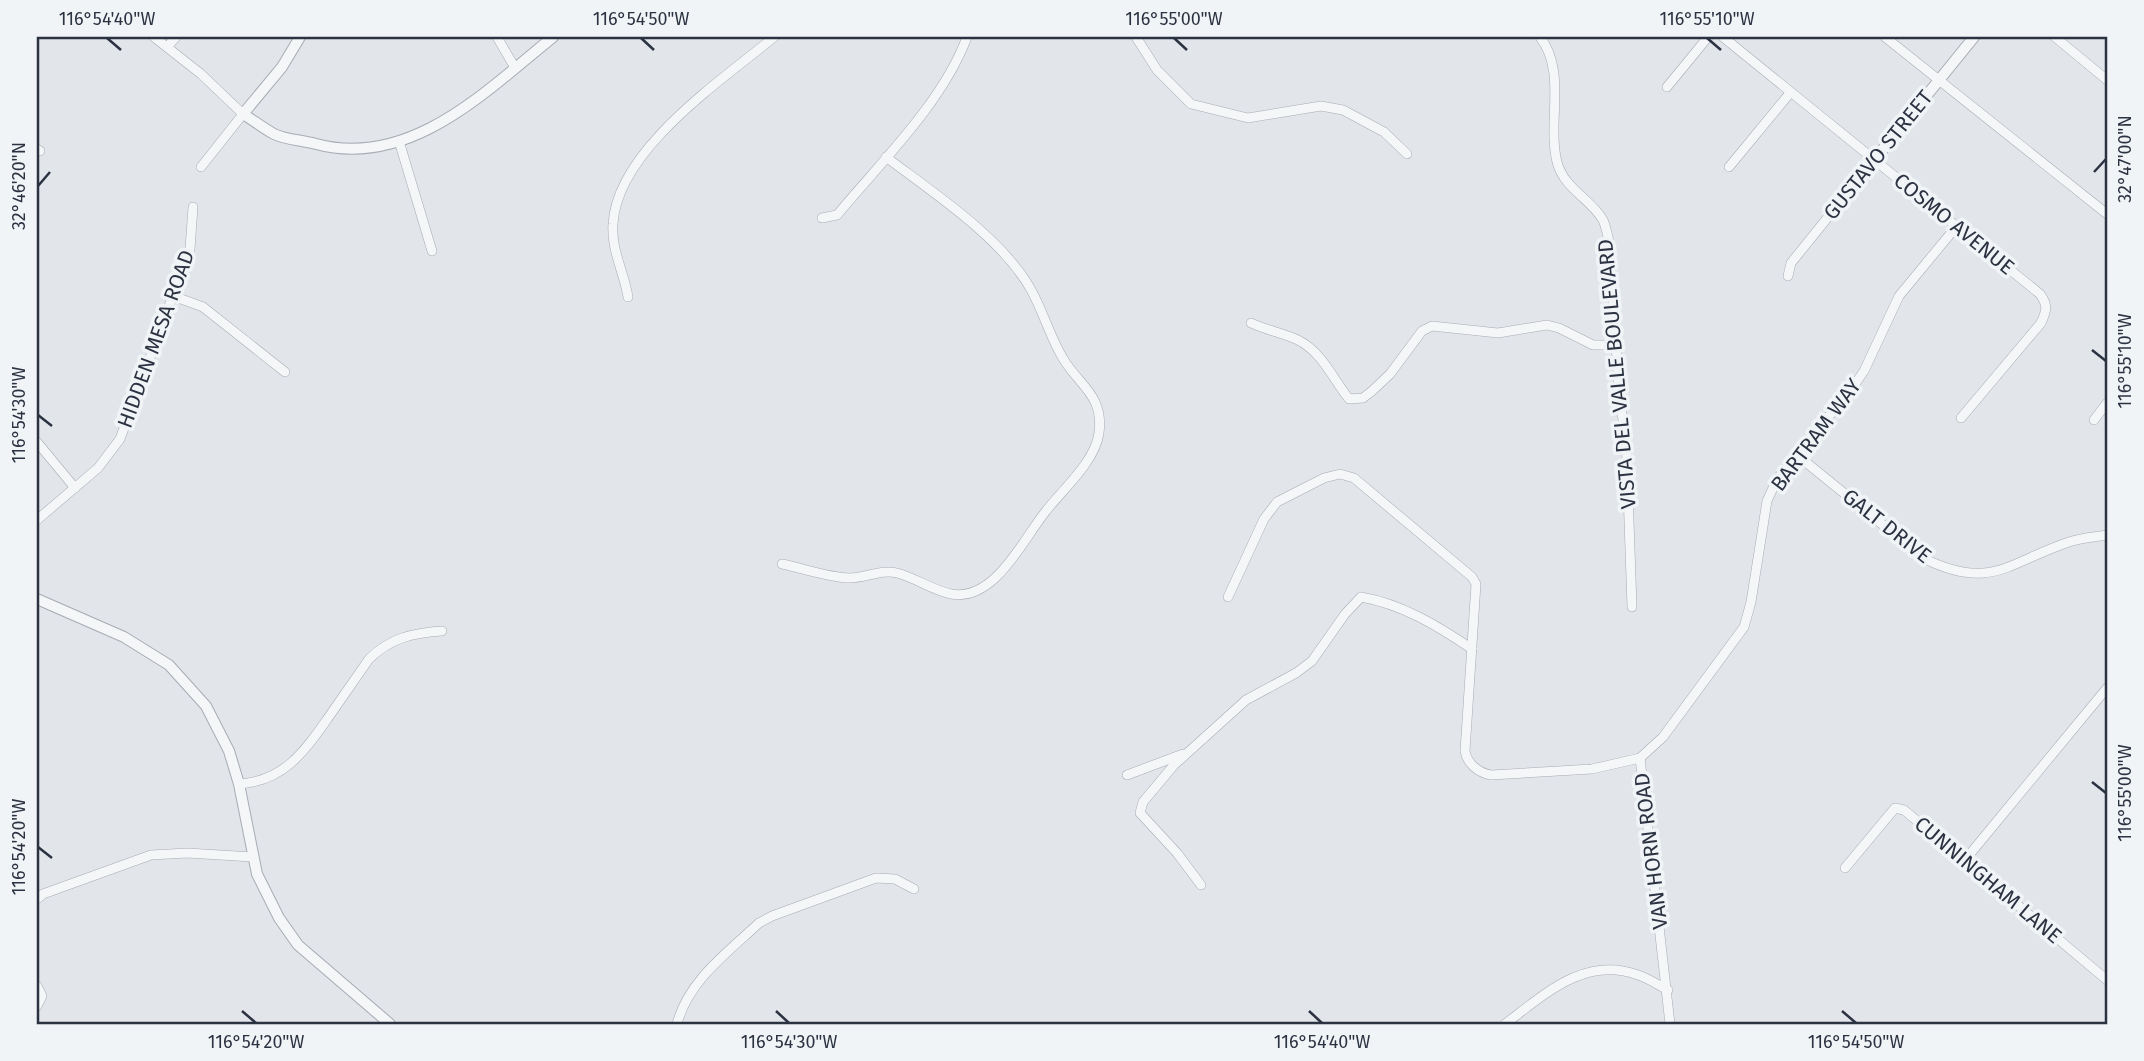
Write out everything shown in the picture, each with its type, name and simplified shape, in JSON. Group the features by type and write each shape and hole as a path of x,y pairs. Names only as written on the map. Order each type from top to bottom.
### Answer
{"street":[{"path":"154,37 201,74 243,114 276,135 327,148 368,147 399,141 424,132 451,118 553,37"},
{"path":"167,47 176,37"},
{"path":"201,167 282,67 299,37"},
{"path":"497,37 515,68"},
{"path":"628,297 617,259 613,226 620,197 632,170 645,150 669,124 774,37"},
{"path":"822,218 837,215 924,111 946,82 967,37"},
{"path":"1136,37 1157,70 1191,104 1248,118 1321,106 1343,110 1384,132 1407,154"},
{"name":"VISTA DEL VALLE BOULEVARD","path":"1540,37 1549,49 1553,65 1554,146 1558,165 1569,187 1603,220 1609,241 1620,404 1626,434 1632,607"},
{"path":"1667,87 1708,37"},
{"name":"COSMO AVENUE","path":"1723,37 2040,294 2045,302 2047,310 2041,323 1961,418"},
{"path":"1885,37 2107,214"},
{"name":"GUSTAVO STREET","path":"1788,276 1791,263 1974,37"},
{"path":"2055,37 2107,80"},
{"path":"1729,167 1790,93"},
{"path":"399,141 432,251"},
{"path":"782,564 849,578 883,572 895,573 953,594 983,588 1002,573 1032,528 1083,465 1098,437 1099,419 1093,396 1064,360 1030,288 1015,266 964,217 886,156"},
{"name":"HIDDEN MESA ROAD","path":"37,520 104,461 120,439 190,249 193,207"},
{"name":"BARTRAM WAY","path":"1640,758 1663,737 1744,627 1751,602 1767,501 1777,479 1844,400 1864,371 1899,296 1956,227"},
{"path":"173,296 203,307 285,372"},
{"path":"1251,323 1298,340 1310,349 1321,358 1349,399 1363,398 1372,391 1390,374 1422,331 1432,326 1498,333 1547,325 1593,345 1618,345"},
{"path":"2094,420 2107,403"},
{"path":"37,442 75,488"},
{"name":"GALT DRIVE","path":"1797,455 1925,559 1948,570 1976,574 2006,570 2071,541 2107,535"},
{"name":"VAN HORN ROAD","path":"1228,597 1264,519 1277,502 1324,478 1340,474 1354,478 1472,577 1477,589 1465,751 1473,766 1484,774 1592,769 1640,758 1670,1024"},
{"path":"1200,885 1177,853 1140,813 1143,802 1174,765 1246,700 1296,673 1312,661 1345,614 1361,597 1382,601 1437,625 1472,649"},
{"path":"37,599 124,637 169,665 206,706 229,751 239,784 257,874 274,907 298,945 390,1024"},
{"path":"239,784 272,777 297,759 369,659 380,649 411,634 442,631"},
{"path":"1965,860 2107,688"},
{"path":"1127,775 1188,752"},
{"name":"CUNNINGHAM LANE","path":"1845,868 1895,808 1904,810 2107,980"},
{"path":"37,899 43,894 151,855 187,853 253,857"},
{"path":"677,1024 688,996 701,979 759,923 876,878 895,878 914,889"},
{"path":"1505,1024 1557,984 1579,974 1607,970 1637,974 1668,990"},
{"path":"37,986 42,996 37,1006"}]}
